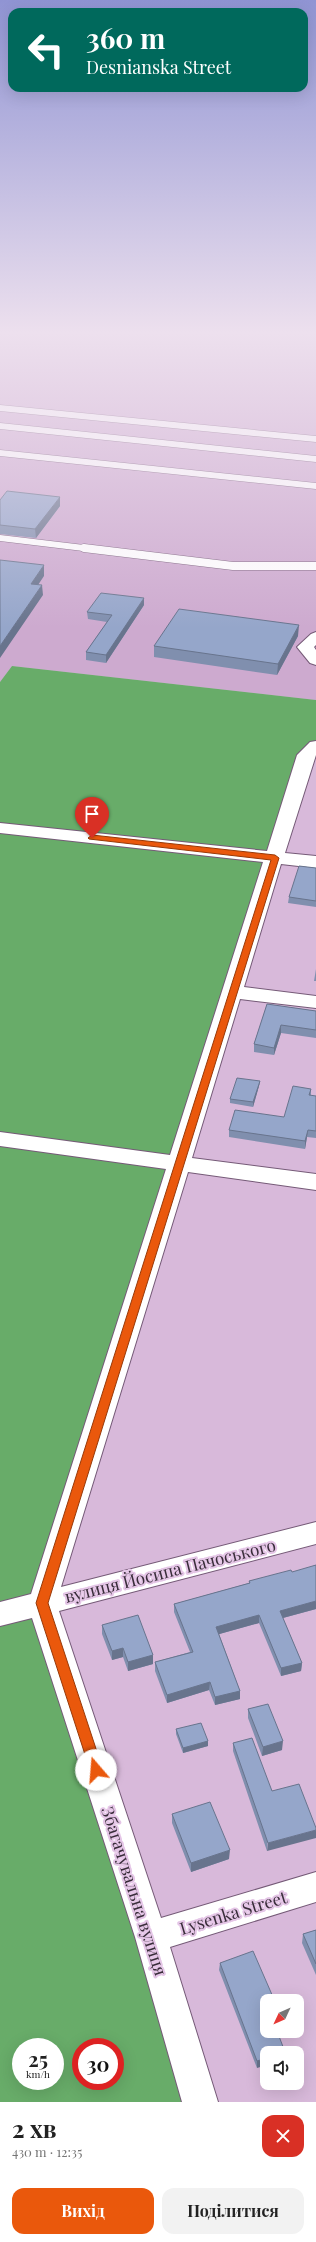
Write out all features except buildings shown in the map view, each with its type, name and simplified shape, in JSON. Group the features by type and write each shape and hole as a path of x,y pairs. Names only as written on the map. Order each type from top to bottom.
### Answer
{"street":[{"path":"316,637 305,647 316,660"},
{"path":"42,1603 234,992 306,755 316,746"},
{"path":"0,828 316,862"},
{"path":"234,992 316,1002"},
{"path":"0,1139 316,1182"},
{"name":"вулиця Йосипа Пачоського","path":"0,1614 316,1533"},
{"name":"Збагачувальна вулиця","path":"42,1603 151,1937 200,2102"},
{"name":"Lysenka Street","path":"151,1937 316,1887"}],"lane":[{"path":"58,432 316,459"},
{"path":"246,432 316,439"},
{"path":"0,453 316,486"},
{"path":"0,538 233,566 316,566"}],"shaded area":[{"path":"0,432 316,432 316,700 12,666 0,682"}],"green space":[{"path":"12,666 316,700 316,746 42,1603 200,2102 0,2102 0,682"}],"route":[{"path":"92,838 275,858 42,1603 96,1770"}]}
